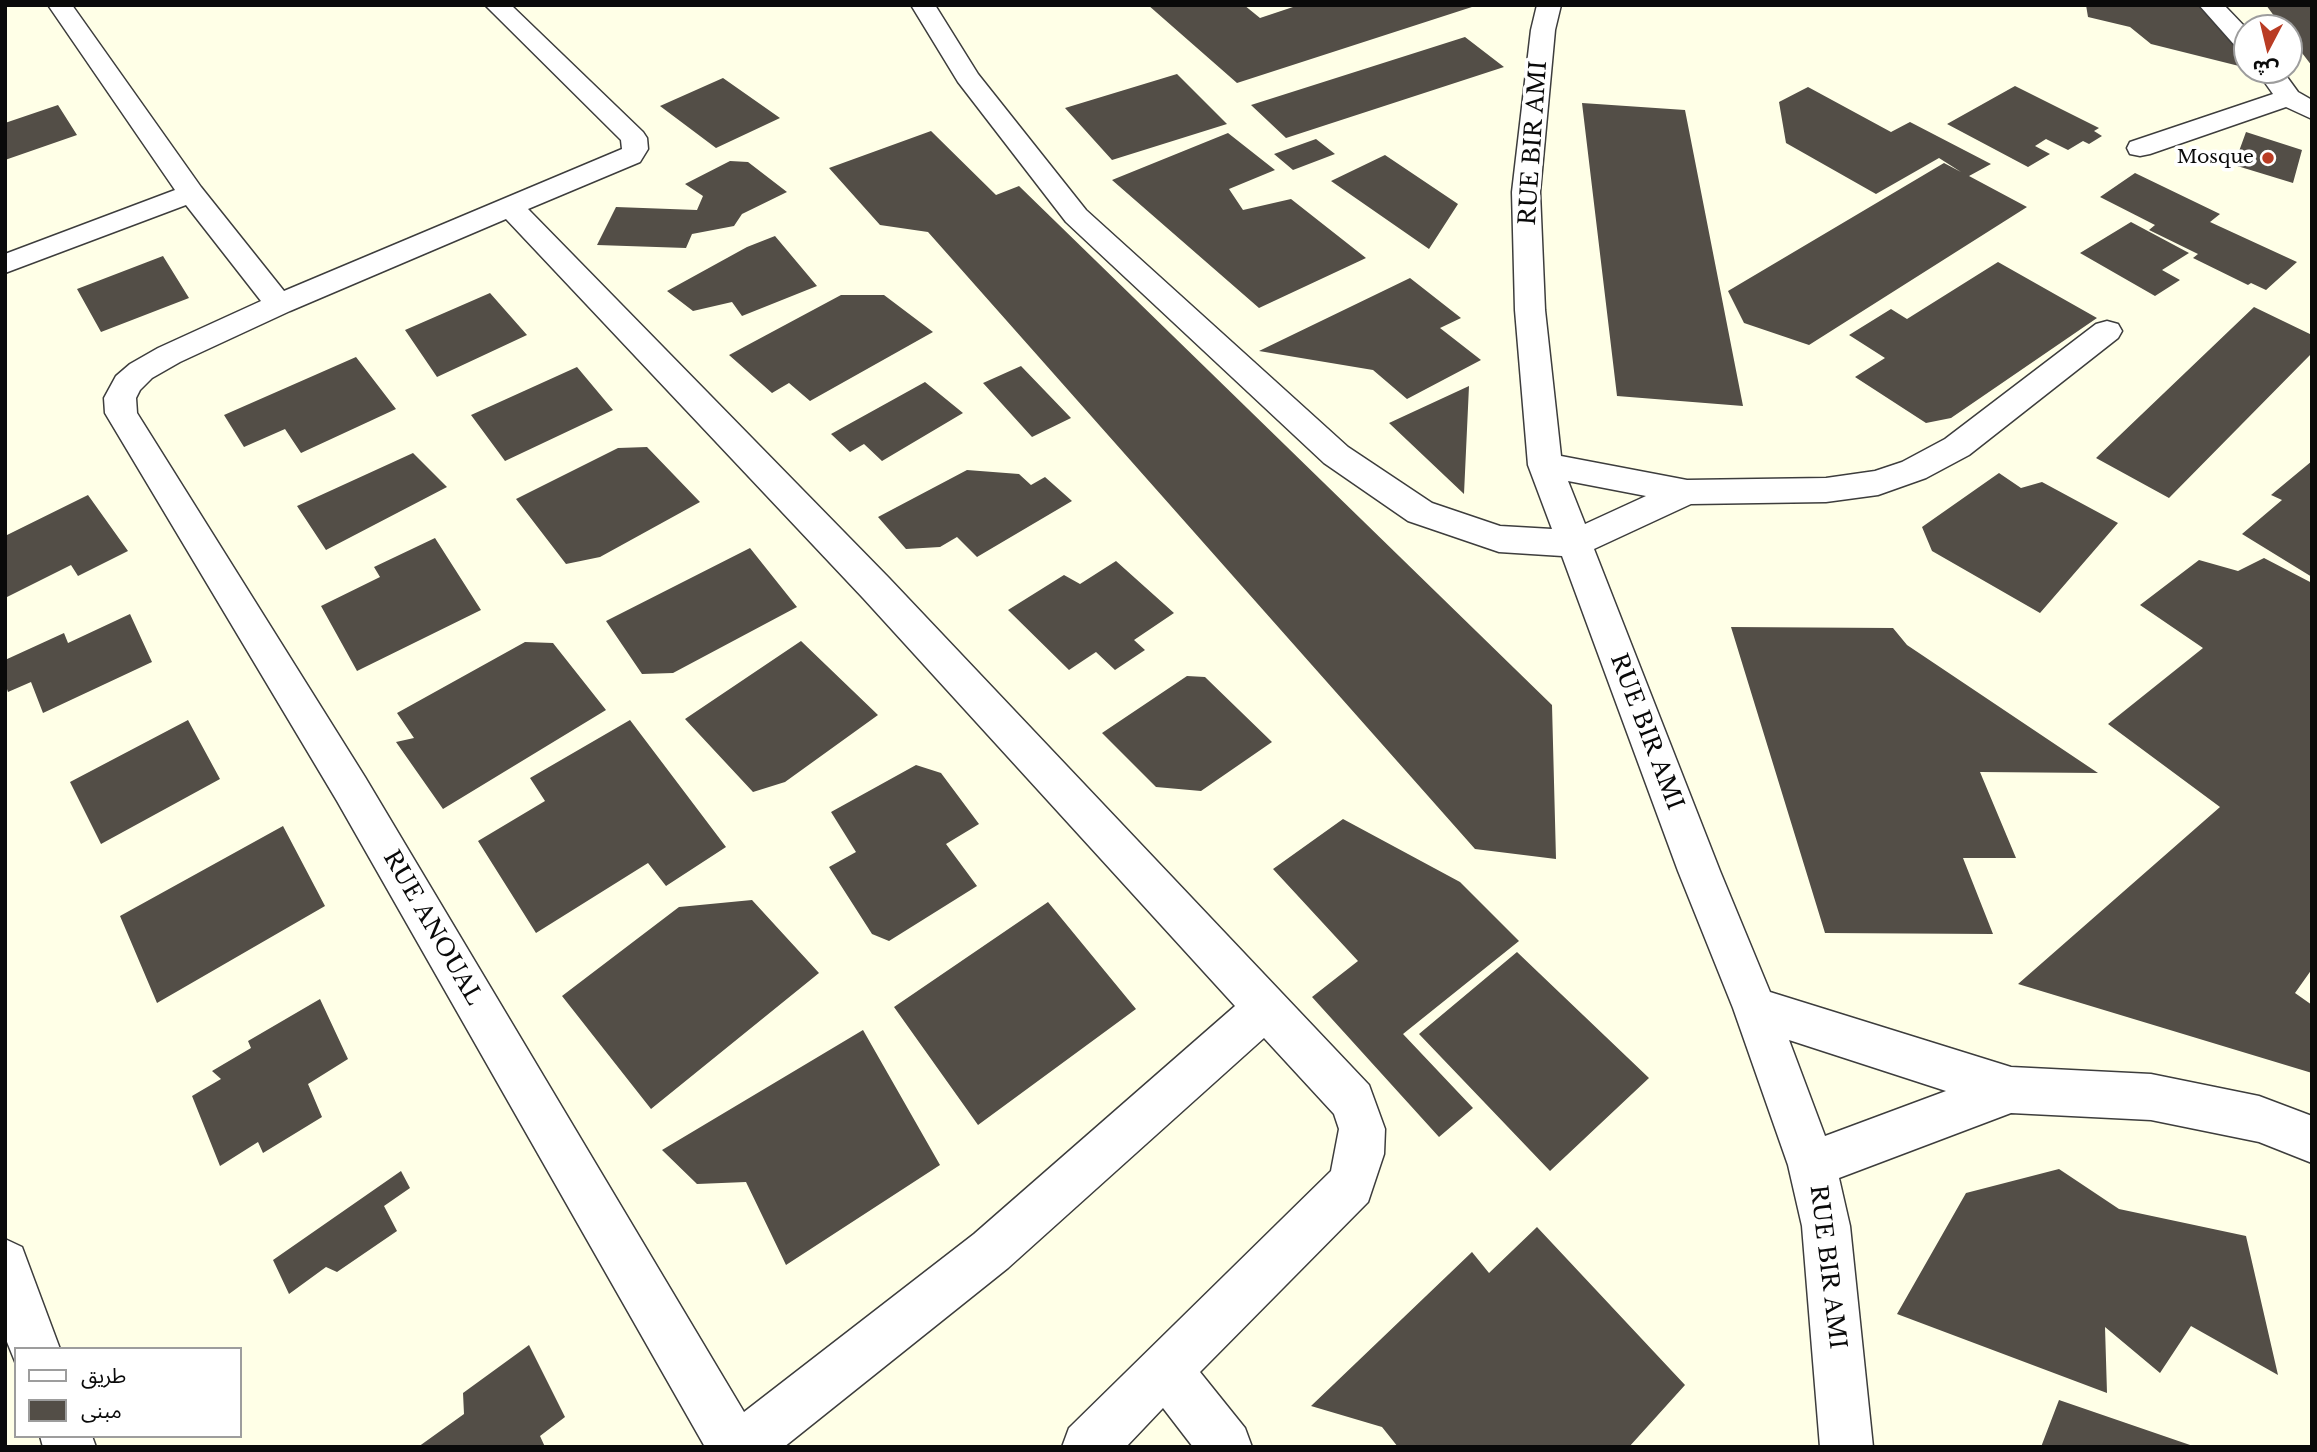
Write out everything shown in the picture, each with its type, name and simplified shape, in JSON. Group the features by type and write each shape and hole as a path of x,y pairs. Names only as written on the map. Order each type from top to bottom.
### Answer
{"street":[{"path":"61,5 191,193 279,304 617,164 630,156 635,149 634,138 497,5"},
{"path":"923,5 968,77 1076,216 1336,455 1420,512 1499,539 1574,544 1688,492"},
{"name":"RUE BIR AMI","path":"1549,5 1543,30 1526,192 1530,310 1545,465 1699,871 1755,1008 1812,1165 1826,1226 1847,1447"},
{"path":"2211,5 2233,29"},
{"path":"2279,84 2289,97 2312,111"},
{"path":"2140,148 2289,97"},
{"path":"5,264 191,193"},
{"path":"512,208 876,588 1353,1101 1362,1129 1351,1185 1088,1447"},
{"name":"RUE ANOUAL","path":"279,304 141,371 127,384 120,397 121,413 351,789 734,1447"},
{"path":"1545,465 1688,492 1826,490 1878,483 1914,470 1957,447 2107,331"},
{"path":"741,1447 992,1251 1266,1006"},
{"path":"1755,1008 2011,1090 2151,1097 2259,1119 2312,1140"},
{"path":"1812,1165 2011,1090"},
{"path":"5,1264 34,1347"},
{"path":"1166,1370 1226,1447"}],"building":[{"path":"1148,5 1244,5 1260,18 1299,5 1475,6 1237,83"},
{"path":"2086,5 2200,5 2233,44 2233,64 2151,44 2130,27 2088,17"},
{"path":"2266,5 2312,5 2312,66 2303,54 2303,14 2273,14"},
{"path":"1465,37 1504,67 1286,138 1251,105"},
{"path":"1177,74 1227,124 1112,160 1065,108"},
{"path":"723,78 780,118 716,148 660,106"},
{"path":"2015,86 2099,128 2094,131 2102,136 2089,144 2083,141 2068,150 2046,139 2035,146 2050,154 2028,167 1947,124"},
{"path":"1808,87 1891,132 1910,122 1991,164 1969,176 2027,207 1809,345 1744,323 1728,291 1944,163 1961,172 1939,158 1876,194 1786,143 1779,102"},
{"path":"1582,103 1685,110 1743,406 1617,396"},
{"path":"58,105 77,135 5,160 5,123"},
{"path":"931,131 996,195 1019,186 1552,705 1556,859 1475,849 928,232 880,225 829,168"},
{"name":"Mosque","path":"2246,132 2302,150 2293,183 2234,165"},
{"path":"1228,133 1275,170 1229,189 1243,210 1291,199 1366,258 1259,308 1112,180"},
{"path":"1316,139 1335,154 1293,170 1274,154"},
{"path":"1385,155 1458,204 1429,249 1331,181"},
{"path":"730,161 748,162 787,192 742,214 734,226 692,234 686,248 597,245 616,207 697,210 703,196 685,184"},
{"path":"2135,173 2220,214 2210,222 2297,262 2266,290 2251,283 2248,285 2193,258 2198,254 2149,230 2155,225 2100,197"},
{"path":"2131,222 2189,253 2162,270 2180,280 2155,296 2080,253"},
{"path":"775,236 817,286 742,316 732,302 693,311 667,291 747,247"},
{"path":"163,256 189,298 101,332 77,289"},
{"path":"1998,262 2097,318 1951,418 1926,423 1855,377 1885,358 1849,335 1891,309 1907,319"},
{"path":"1410,278 1461,318 1440,328 1481,360 1407,399 1373,370 1259,351"},
{"path":"490,293 527,335 437,377 405,330"},
{"path":"841,295 884,295 933,332 810,401 789,383 772,393 729,355"},
{"path":"2254,307 2312,335 2312,353 2169,498 2096,458"},
{"path":"356,357 396,409 301,453 285,429 244,447 224,415"},
{"path":"1021,366 1071,418 1032,437 983,383"},
{"path":"577,367 613,410 505,461 471,415"},
{"path":"925,382 963,413 882,461 864,444 850,452 831,434"},
{"path":"1469,386 1464,494 1389,423"},
{"path":"647,447 700,502 600,557 566,564 516,499 618,448"},
{"path":"413,453 447,487 326,550 297,506"},
{"path":"2312,461 2312,577 2242,534 2282,500 2271,495"},
{"path":"967,470 1019,474 1031,485 1045,477 1072,501 977,557 957,537 940,547 906,549 878,517"},
{"path":"1999,473 2021,488 2042,482 2118,523 2040,613 1932,551 1922,527"},
{"path":"88,495 128,551 78,576 71,565 5,598 5,536"},
{"path":"435,538 481,610 357,671 321,606 380,577 374,567"},
{"path":"750,548 797,607 673,673 642,674 606,621"},
{"path":"2264,558 2312,583 2312,969 2295,993 2312,1005 2312,1073 2018,984 2220,807 2108,724 2203,648 2140,605 2199,560 2238,571"},
{"path":"1116,561 1174,613 1134,640 1145,650 1115,670 1096,652 1069,670 1008,610 1064,575 1080,584"},
{"path":"130,614 152,662 43,713 31,682 8,692 5,683 5,660 64,633 68,643"},
{"path":"1731,627 1893,628 1907,645 2098,773 1980,772 2016,858 1963,858 1993,934 1825,933"},
{"path":"801,641 878,715 785,782 753,792 685,719"},
{"path":"525,642 553,643 606,710 443,809 396,742 414,738 397,713"},
{"path":"1187,676 1205,677 1272,742 1201,791 1156,787 1102,733"},
{"path":"188,720 220,779 101,844 70,782"},
{"path":"630,720 726,847 666,886 648,863 536,933 478,841 545,801 530,778"},
{"path":"916,765 941,773 979,824 946,844 977,886 889,941 872,934 829,867 856,852 831,812"},
{"path":"1343,819 1460,882 1519,941 1403,1034 1473,1108 1439,1137 1312,997 1358,961 1273,869"},
{"path":"283,826 325,906 157,1003 120,916"},
{"path":"752,900 819,973 651,1109 562,996 679,907"},
{"path":"1048,902 1136,1009 978,1125 894,1007"},
{"path":"1517,952 1649,1078 1550,1171 1419,1034"},
{"path":"320,999 348,1059 308,1084 322,1117 263,1153 258,1142 220,1166 192,1096 221,1079 212,1071 251,1048 248,1041"},
{"path":"863,1030 940,1165 786,1265 746,1182 697,1184 662,1150"},
{"path":"2059,1169 2119,1209 2246,1236 2278,1375 2191,1326 2160,1373 2105,1327 2107,1393 1897,1314 1966,1193"},
{"path":"401,1171 410,1188 384,1206 397,1231 337,1272 326,1267 289,1294 273,1260"},
{"path":"1537,1227 1685,1385 1629,1447 1398,1447 1382,1427 1311,1406 1472,1252 1489,1273"},
{"path":"529,1345 565,1417 540,1436 545,1447 418,1447 464,1414 463,1393"},
{"path":"2059,1400 2193,1446 2193,1447 2041,1447"}],"place":[{"name":"Mosque","path":"2268,158"}]}
